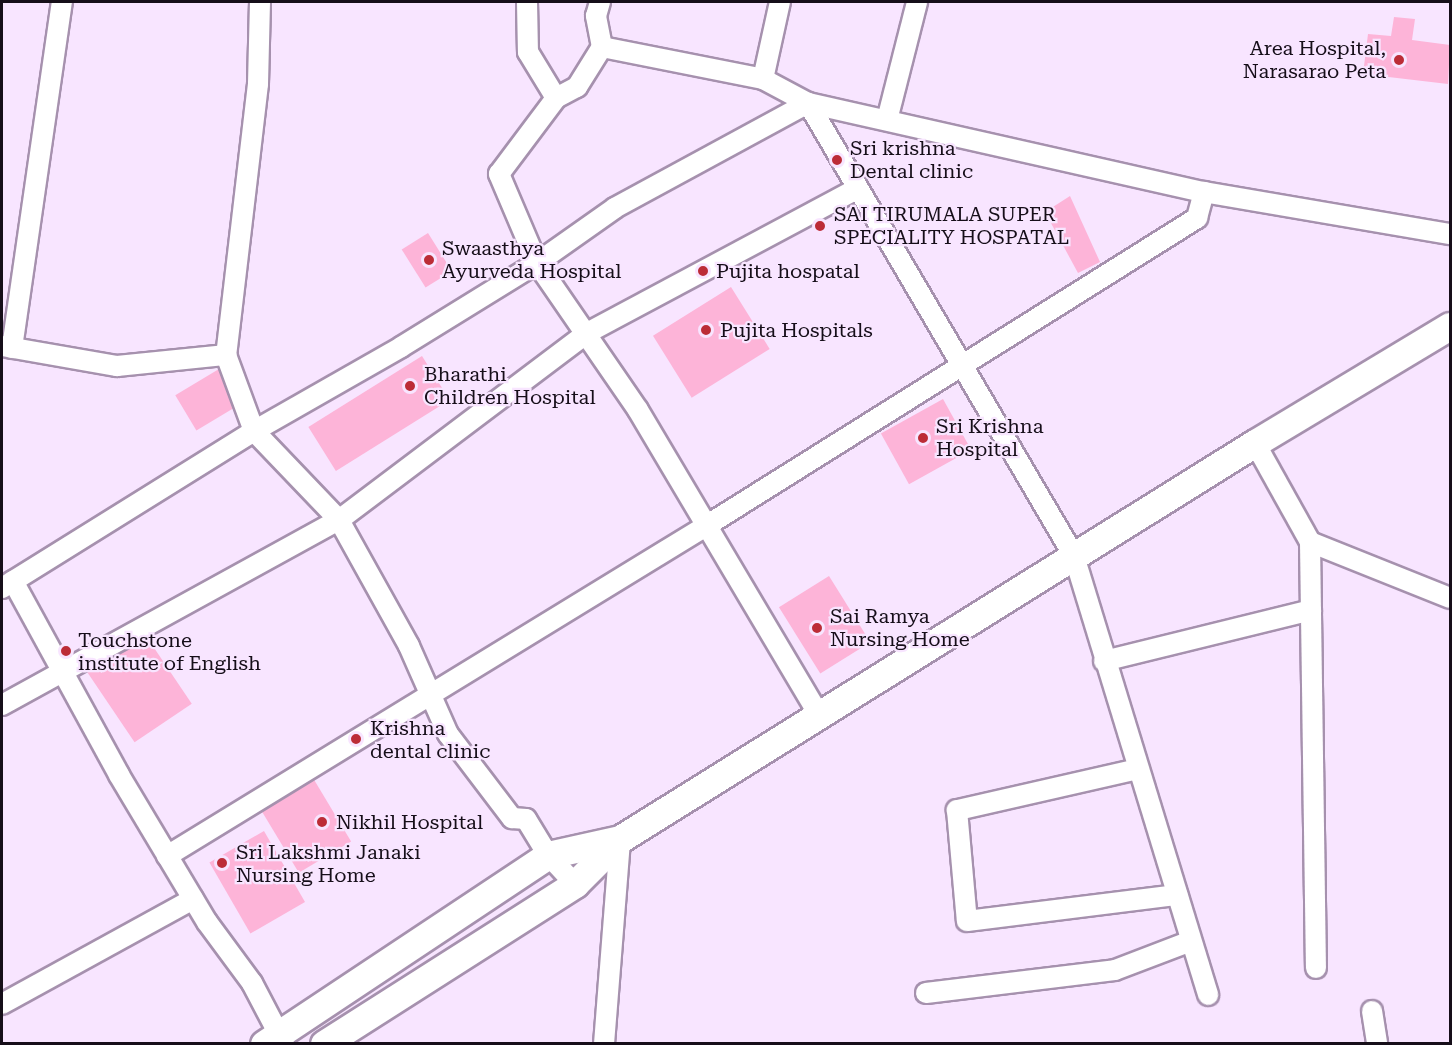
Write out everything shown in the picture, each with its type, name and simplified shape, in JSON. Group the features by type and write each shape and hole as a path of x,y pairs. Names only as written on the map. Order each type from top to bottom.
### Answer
{"main road":[{"path":"324,1044 575,884 620,839 1255,443 1450,326"},
{"path":"276,1040 548,855 620,839"}],"street":[{"path":"62,2 7,347 117,366 226,355"},
{"path":"260,2 258,84 226,355 254,431 339,520 409,645 448,734 512,818 526,819 548,855 575,884"},
{"path":"527,2 528,52 556,98"},
{"path":"600,2 596,16 602,47 577,87 556,98 499,174 537,263 587,333 819,715"},
{"path":"763,79 780,2"},
{"path":"887,120 917,2"},
{"path":"602,47 763,79 808,103 1204,192 1450,234"},
{"path":"808,103 1074,555 1104,661 1208,995"},
{"path":"276,1040 118,776 63,668 7,585 254,431 401,347 537,263 615,208 808,103"},
{"path":"2,705 63,668 339,520 587,333 858,188"},
{"path":"167,856 429,693 706,526 1197,218 1204,192"},
{"path":"1255,443 1310,542 1316,968"},
{"path":"1310,542 1450,598"},
{"path":"1104,661 1311,610"},
{"path":"1138,769 957,810 967,921 1177,895"},
{"path":"604,1044 620,839"},
{"path":"2,1004 193,899"},
{"path":"926,993 1115,970 1191,940"},
{"path":"1372,1011 1377,1044"}],"building":[{"path":"1394,17 1415,19 1412,40 1450,45 1448,84 1363,74 1368,34 1391,36"},
{"path":"1070,196 1100,262 1078,273 1045,212"},
{"path":"428,233 452,271 426,288 402,249"},
{"path":"731,287 770,349 692,398 653,336"},
{"path":"422,356 450,400 336,471 308,427"},
{"path":"219,369 240,404 196,430 175,395"},
{"path":"943,399 971,450 909,484 881,433"},
{"path":"829,576 870,642 820,673 779,607"},
{"path":"142,630 192,704 135,742 85,669"},
{"path":"313,778 351,841 299,873 261,809"},
{"path":"264,831 305,902 250,934 209,862"}],"place":[{"name":"Area Hospital, Narasarao Peta","path":"1399,60"},
{"name":"Sri krishna Dental clinic","path":"837,160"},
{"name":"SAI TIRUMALA SUPER SPECIALITY HOSPATAL","path":"820,226"},
{"name":"Swaasthya Ayurveda Hospital","path":"429,260"},
{"name":"Pujita hospatal","path":"703,271"},
{"name":"Pujita Hospitals","path":"706,330"},
{"name":"Bharathi Children Hospital","path":"410,386"},
{"name":"Sri Krishna Hospital","path":"923,438"},
{"name":"Sai Ramya Nursing Home","path":"817,628"},
{"name":"Touchstone institute of English","path":"66,651"},
{"name":"Krishna dental clinic","path":"356,739"},
{"name":"Nikhil Hospital","path":"322,822"},
{"name":"Sri Lakshmi Janaki Nursing Home","path":"222,863"}]}
